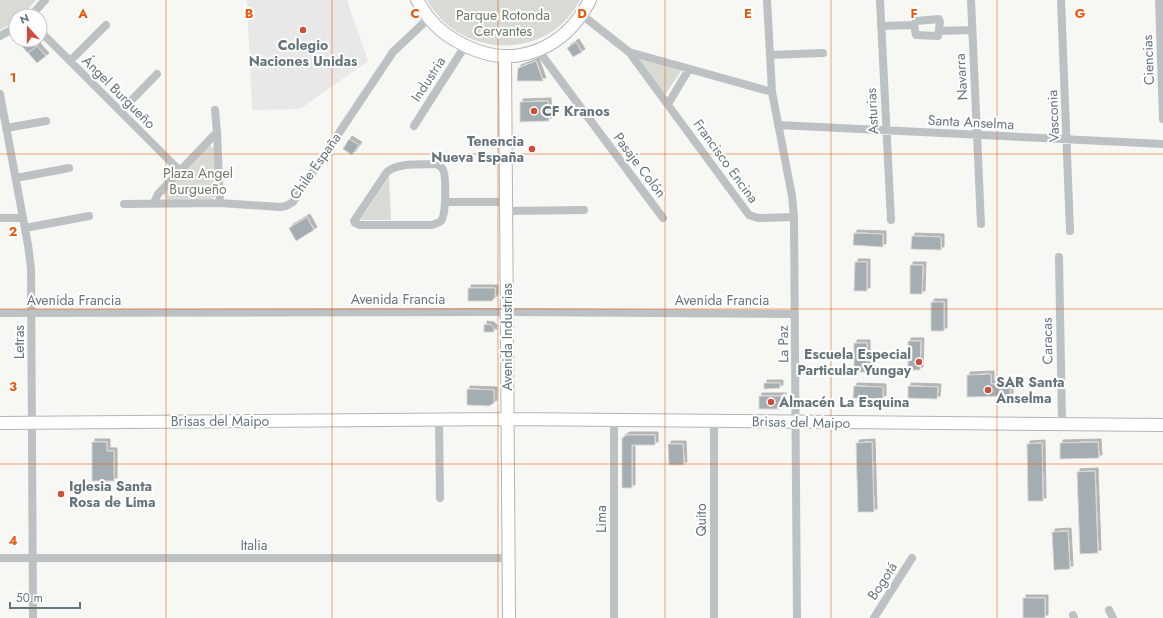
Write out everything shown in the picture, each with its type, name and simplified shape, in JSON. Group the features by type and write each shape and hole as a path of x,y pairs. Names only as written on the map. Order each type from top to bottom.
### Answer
{"street":[{"path":"38,8 45,0"},
{"path":"418,0 429,18 452,39 465,46 491,55 505,56 516,56 538,50 548,45 567,32 582,15 590,0"},
{"name":"La Paz","path":"767,0 772,92 792,196 794,217 797,618"},
{"name":"Asturias","path":"880,0 891,220"},
{"name":"Navarra","path":"971,0 981,224"},
{"name":"Vasconia","path":"1061,0 1070,231"},
{"name":"Ciencias","path":"1159,0 1163,119"},
{"name":"Francisco Encina","path":"582,15 629,52 749,215 758,218 794,217"},
{"name":"Chile España","path":"124,204 220,203 280,207 286,206 292,202 393,52 429,18"},
{"path":"939,19 940,22 937,36 917,36 914,25 917,20 939,19"},
{"path":"70,61 106,24"},
{"path":"881,26 914,25"},
{"path":"939,31 972,30"},
{"name":"Ángel Burgueño","path":"48,40 180,171"},
{"name":"Industria","path":"414,126 465,46"},
{"name":"Pasaje Colón","path":"538,50 663,218"},
{"name":"Francisco Encina","path":"629,52 772,92"},
{"path":"770,55 823,53"},
{"name":"Avenida Industrias","path":"505,56 509,618"},
{"path":"668,104 689,69"},
{"path":"121,112 157,74"},
{"name":"Letras","path":"0,94 31,268 34,618"},
{"path":"215,110 220,203"},
{"path":"6,128 46,121"},
{"name":"Santa Anselma","path":"778,125 1163,144"},
{"path":"154,203 158,194 217,132"},
{"path":"437,164 442,167 445,173 445,202 444,216 440,221 432,225 360,225 354,221 387,172 392,168 401,166 437,164"},
{"path":"16,178 68,168"},
{"path":"445,202 506,207 584,210"},
{"path":"25,228 89,216"},
{"path":"0,218 23,218"},
{"name":"Caracas","path":"1058,257 1062,424"},
{"name":"Avenida Francia","path":"0,313 507,312 795,314"},
{"name":"Brisas del Maipo","path":"0,423 508,419 1163,425"},
{"path":"439,420 440,498"},
{"name":"Lima","path":"614,420 614,618"},
{"name":"Quito","path":"714,421 714,618"},
{"name":"Italia","path":"0,558 509,558"},
{"name":"Bogotá","path":"874,618 912,558"},
{"path":"1109,610 1113,618"}],"shaded area":[{"name":"Colegio Naciones Unidas","path":"247,0 347,0 368,61 300,109 252,110"}],"green space":[{"path":"0,0 36,0 29,8 8,8 8,26 0,30"},
{"name":"Parque Rotonda Cervantes","path":"427,0 580,0 566,20 547,34 526,43 504,45 481,42 460,34 442,19"},
{"path":"637,58 681,71 665,95"},
{"name":"Plaza Angel Burgueño","path":"209,144 215,150 216,196 212,199 167,200 163,192"},
{"path":"389,177 391,220 360,220"}],"building":[{"path":"576,42 582,52 573,57 567,48"},
{"path":"24,48 34,48 28,53"},
{"path":"34,48 39,48 46,56 37,63 28,53"},
{"path":"536,61 543,81 517,81 518,68"},
{"name":"CF Kranos","path":"548,101 549,121 520,122 520,102"},
{"path":"349,139 359,145 352,155 343,149"},
{"path":"307,217 314,230 296,241 289,228"},
{"path":"854,233 883,234 883,247 853,245"},
{"path":"912,236 941,237 941,250 911,249"},
{"path":"855,262 867,262 867,291 854,291"},
{"path":"910,265 923,265 922,294 910,294"},
{"path":"468,288 495,288 495,297 492,301 468,301"},
{"path":"931,302 944,302 944,331 931,331"},
{"path":"484,324 491,325 494,328 494,332 484,332"},
{"path":"908,341 921,341 920,370 908,370"},
{"path":"854,343 867,343 867,372 854,372"},
{"name":"SAR Santa Anselma","path":"991,374 991,384 1010,384 1010,396 967,397 967,375"},
{"path":"764,383 780,383 780,388 764,389"},
{"path":"854,386 883,387 883,399 853,398"},
{"path":"908,386 938,387 937,399 908,398"},
{"path":"467,389 494,390 494,403 489,406 467,405"},
{"name":"Almacén La Esquina","path":"759,396 783,396 783,408 759,409"},
{"path":"627,435 655,435 655,445 632,445 632,488 622,488 622,438"},
{"path":"92,442 107,442 107,451 114,451 114,481 92,481"},
{"path":"872,442 874,512 858,512 856,443"},
{"path":"1098,442 1099,458 1060,459 1060,443"},
{"path":"1042,443 1043,501 1028,501 1027,444"},
{"path":"668,444 683,444 684,465 669,465"},
{"path":"1095,471 1098,553 1080,554 1077,472"},
{"path":"1068,531 1070,569 1054,570 1052,532"},
{"path":"1023,598 1045,598 1045,618 1023,618"}],"place":[{"name":"Colegio Naciones Unidas","path":"303,30"},
{"name":"CF Kranos","path":"534,111"},
{"name":"Tenencia Nueva España","path":"532,149"},
{"name":"Escuela Especial Particular Yungay","path":"919,362"},
{"name":"SAR Santa Anselma","path":"988,390"},
{"name":"Almacén La Esquina","path":"771,402"},
{"name":"Iglesia Santa Rosa de Lima","path":"61,494"}]}
